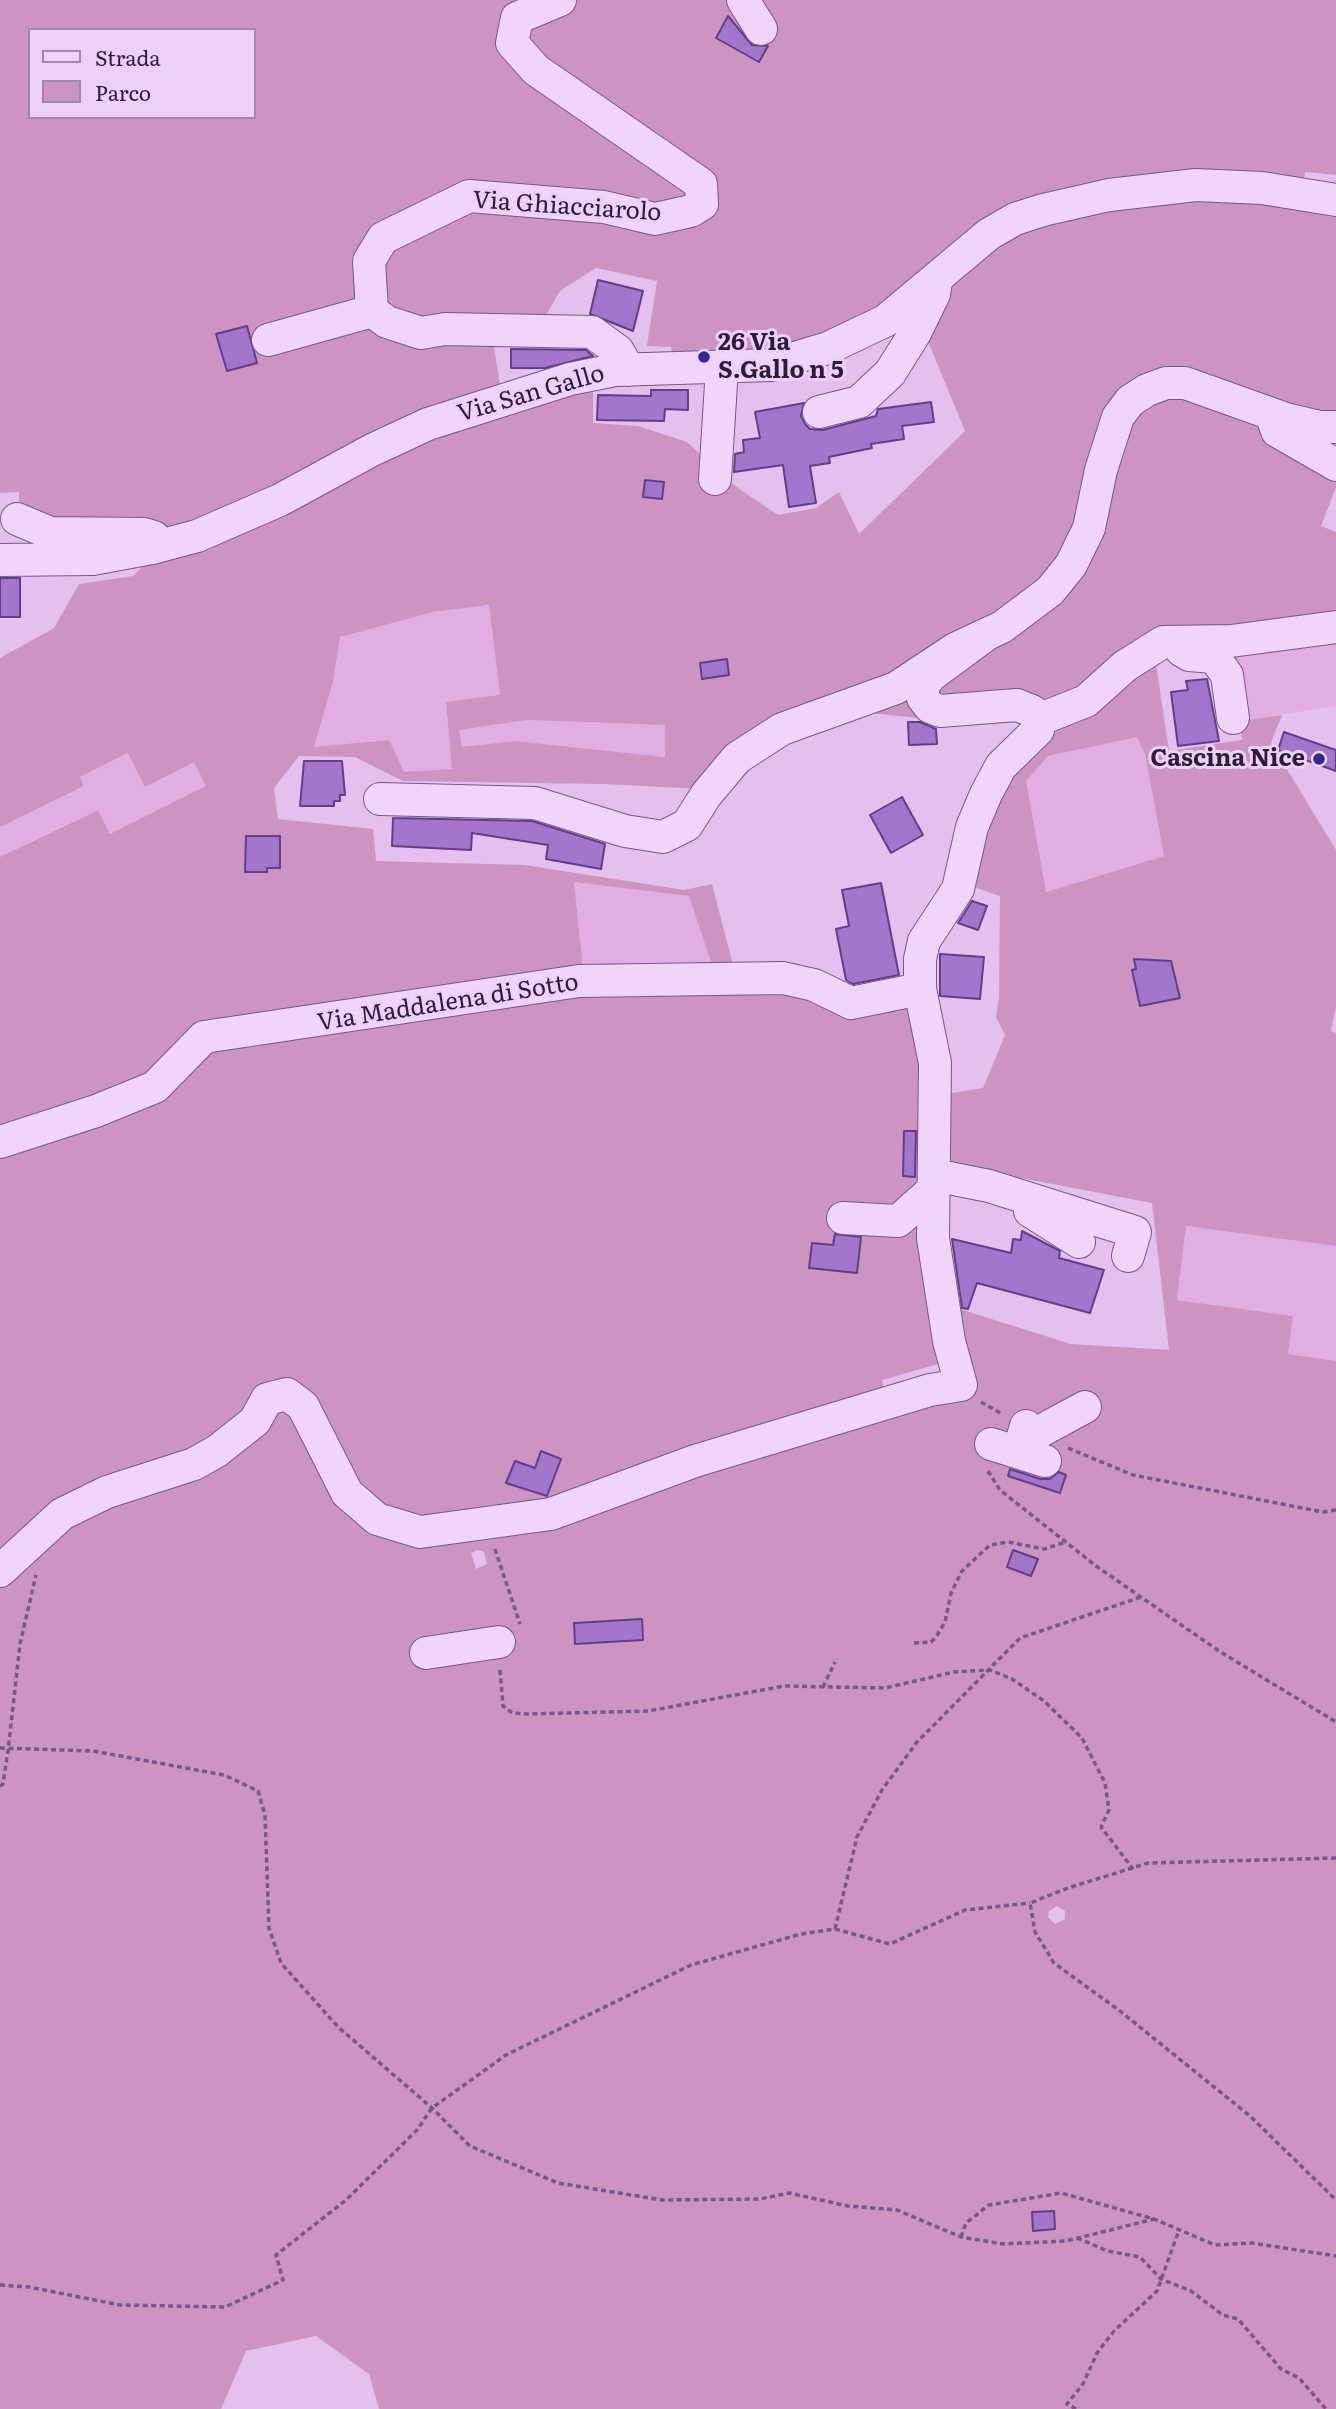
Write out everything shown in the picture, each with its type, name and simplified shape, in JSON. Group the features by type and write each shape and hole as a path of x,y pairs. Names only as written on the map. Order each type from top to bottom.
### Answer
{"street":[{"name":"Via Ghiacciarolo","path":"372,311 369,261 383,238 468,196 604,207 655,219 691,211 702,204 701,184 536,70 512,43 517,18 560,0"},
{"path":"743,0 761,29"},
{"name":"Via San Gallo","path":"0,560 93,559 162,546 197,536 280,500 372,450 428,425 501,399 617,371 771,365 828,348 885,321 959,256 1015,219 1109,195 1196,185 1262,188 1336,200"},
{"path":"819,412 859,402 890,373 934,294 937,277"},
{"path":"268,341 372,311 387,322 421,333 445,329 592,332 618,351 617,371 620,377 645,381 685,381"},
{"path":"715,479 722,368"},
{"path":"930,707 923,698 923,685 930,677 1050,591 1071,565 1089,528 1111,435 1118,417 1130,401 1147,390 1166,383 1185,383 1270,413 1320,427 1336,427"},
{"path":"1270,413 1277,431 1336,465"},
{"path":"17,519 50,533 144,534 162,546 129,566 109,571 71,578 31,578"},
{"path":"1038,720 1086,701 1125,666 1163,642 1231,641 1336,627"},
{"path":"380,799 535,803 625,831 663,837 687,825 706,795 737,758 782,729 885,692 955,649 983,637"},
{"path":"1175,642 1189,655 1214,657 1227,675 1233,718"},
{"path":"0,1571 62,1514 107,1492 205,1458 255,1421 267,1399 286,1394 303,1406 347,1493 377,1519 420,1532 551,1514 695,1461 930,1390 961,1385 949,1342 937,1278 933,1238 935,1063 920,989 920,959 924,941 958,889 972,827 986,794 1001,766 1038,730 1038,720 1032,711 1017,705 940,711 885,692"},
{"name":"Via Maddalena di Sotto","path":"0,1142 96,1111 155,1087 204,1037 579,981 783,978 814,985 851,1003 920,989"},
{"path":"933,1182 989,1186 1135,1232 1128,1256"},
{"path":"843,1218 898,1221 933,1182"},
{"path":"989,1186 1079,1242"},
{"path":"991,1444 1033,1444 1085,1407"},
{"path":"426,1653 499,1642"}],"path":[{"path":"961,1385 1033,1444 1132,1475 1323,1512 1336,1510"},
{"path":"991,1444 984,1464 992,1479 1010,1497 1066,1542 1219,1651 1336,1722"},
{"path":"914,1643 931,1642 936,1637 944,1622 951,1593 962,1571 990,1545 1008,1542 1044,1549 1066,1542"},
{"path":"0,1786 8,1751 20,1644 38,1567"},
{"path":"502,1575 520,1624 522,1638 499,1642 503,1706 512,1713 648,1711 785,1686 885,1688 954,1672 990,1670 1012,1679 1044,1700 1082,1738 1105,1783 1109,1810 1101,1827 1133,1869"},
{"path":"835,1929 858,1838 882,1790 917,1742 1020,1638 1141,1597"},
{"path":"823,1687 835,1662"},
{"path":"0,1748 8,1751 93,1751 223,1775 258,1791 265,1815 268,1928 281,1963 338,2027 432,2108 470,2146 558,2183 662,2200 760,2199 789,2193 848,2206 897,2210 961,2237 1003,2244 1077,2238 1154,2219"},
{"path":"0,2285 29,2287 120,2305 225,2307 283,2280 276,2255 346,2200 417,2130 432,2108 506,2056 691,1965 801,1934 835,1929 890,1944 965,1910 1030,1903 1148,1863 1336,1858"},
{"path":"1030,1903 1035,1932 1054,1963 1120,2011 1250,2116 1336,2200"},
{"path":"961,2237 966,2223 989,2205 1060,2193 1154,2219 1215,2245 1252,2243 1336,2256"},
{"path":"1076,2409 1067,2404 1083,2384 1097,2353 1114,2330 1157,2291 1180,2230"},
{"path":"1077,2238 1108,2251 1140,2257 1161,2279 1191,2291 1223,2315 1238,2319 1281,2369 1299,2378 1326,2409"}],"shaded area":[{"path":"489,605 500,696 446,702 452,769 404,772 388,740 314,748 333,682 340,636 433,612"},
{"path":"1336,633 1336,706 1240,721 1214,650"},
{"path":"527,720 665,725 665,757 516,741 461,748 458,730"},
{"path":"1138,736 1145,754 1164,856 1045,892 1025,781 1048,756"},
{"path":"129,753 195,762 206,787 110,834 97,810 0,857 0,827 84,786 79,777"},
{"path":"574,881 690,896 713,969 582,969"},
{"path":"1186,1226 1336,1246 1336,1361 1288,1354 1293,1316 1177,1300"}],"green space":[{"path":"0,0 1336,0 1336,175 1305,172 1303,188 1107,183 886,309 777,350 673,359 671,347 647,346 657,281 596,268 560,291 541,324 511,331 494,347 501,391 173,536 49,519 19,508 19,492 0,493"},
{"path":"1279,199 1336,215 1336,412 1144,380 1110,472 1138,411 1169,398 1189,398 1254,422 1271,440 1336,476 1336,487 1321,526 1336,532 1336,618 1155,657 1169,751 1242,740 1240,721 1282,715 1271,743 1336,850 1336,1007 1331,1031 1336,1033 1336,1246 1186,1226 1177,1300 1293,1316 1288,1354 1336,1361 1336,2409 379,2409 369,2374 316,2336 246,2351 221,2409 0,2409 0,857 98,810 110,834 206,786 194,762 145,787 128,753 80,777 84,786 0,827 0,658 54,628 79,584 133,576 145,564 411,434 593,381 593,423 638,426 687,442 738,488 778,515 816,508 839,492 859,534 965,431 925,334 942,292 1001,239 1056,220 1177,200","holes":["489,605 500,695 446,702 452,769 404,772 389,740 314,747 333,682 340,637 433,612","842,703 861,712 945,721 1028,718 964,884 1000,896 999,997 996,1017 1005,1035 983,1088 945,1094 942,1163 1152,1203 1169,1350 1071,1344 947,1305 972,1383 890,1412 882,1380 945,1362 915,1001 795,986 504,997 735,973 712,884 684,890 525,865 376,861 373,829 278,819 274,788 299,756 355,757 403,781 604,784 701,789","527,720 665,725 665,757 516,741 462,747 459,730","1137,737 1145,754 1164,856 1046,892 1026,781 1048,756","574,882 689,896 713,968 583,969","478,1550 484,1552 487,1564 476,1569 471,1553","1057,1906 1065,1911 1065,1919 1055,1924 1048,1917 1049,1911"]}],"building":[{"path":"728,16 752,45 768,46 759,62 716,38"},
{"path":"598,280 643,291 633,331 590,314"},
{"path":"247,326 257,363 227,371 216,334"},
{"path":"511,349 586,350 593,356 545,368 511,368"},
{"path":"651,390 688,390 688,410 665,409 664,421 597,420 598,395 651,396"},
{"path":"931,402 934,422 902,426 904,439 871,444 872,448 829,457 830,463 810,466 816,503 789,507 783,465 734,472 735,454 744,452 743,440 760,438 755,412 804,403 801,416 805,424 810,429 823,430 876,416 878,409"},
{"path":"645,480 664,482 662,499 643,497"},
{"path":"0,578 20,578 20,617 0,617"},
{"path":"727,659 729,675 702,679 700,663"},
{"path":"1207,679 1219,741 1178,746 1171,692 1188,690 1186,681"},
{"path":"908,722 920,722 936,729 937,744 909,745"},
{"name":"Cascina Nice","path":"1284,732 1336,750 1336,771 1278,750"},
{"path":"304,761 342,761 345,795 340,795 340,801 334,801 334,806 300,806"},
{"path":"902,797 923,835 891,853 870,815"},
{"path":"393,818 532,821 605,844 601,869 546,859 548,845 472,833 471,850 392,846"},
{"path":"246,836 280,836 280,868 267,868 267,872 245,872"},
{"path":"881,883 899,975 853,984 846,980 836,929 849,926 842,890"},
{"path":"972,901 987,906 978,930 958,923"},
{"path":"940,954 984,957 980,999 940,996"},
{"path":"1134,959 1171,961 1180,998 1140,1006 1132,970 1136,969"},
{"path":"904,1131 916,1131 915,1177 903,1176"},
{"path":"1022,1231 1060,1251 1059,1258 1104,1270 1090,1313 977,1283 968,1309 962,1308 952,1239 1011,1253 1013,1239 1021,1240"},
{"path":"835,1234 861,1237 857,1273 809,1268 812,1243 833,1245"},
{"path":"541,1451 561,1459 547,1496 506,1483 515,1461 535,1468"},
{"path":"1010,1469 1040,1479 1050,1479 1059,1472 1066,1475 1060,1493 1008,1476"},
{"path":"1013,1550 1038,1559 1031,1576 1007,1567"},
{"path":"642,1619 643,1640 575,1644 574,1623"},
{"path":"1054,2211 1055,2229 1033,2231 1032,2212"}],"place":[{"name":"26 Via S.Gallo n 5","path":"704,357"},
{"name":"Cascina Nice","path":"1319,759"}]}
